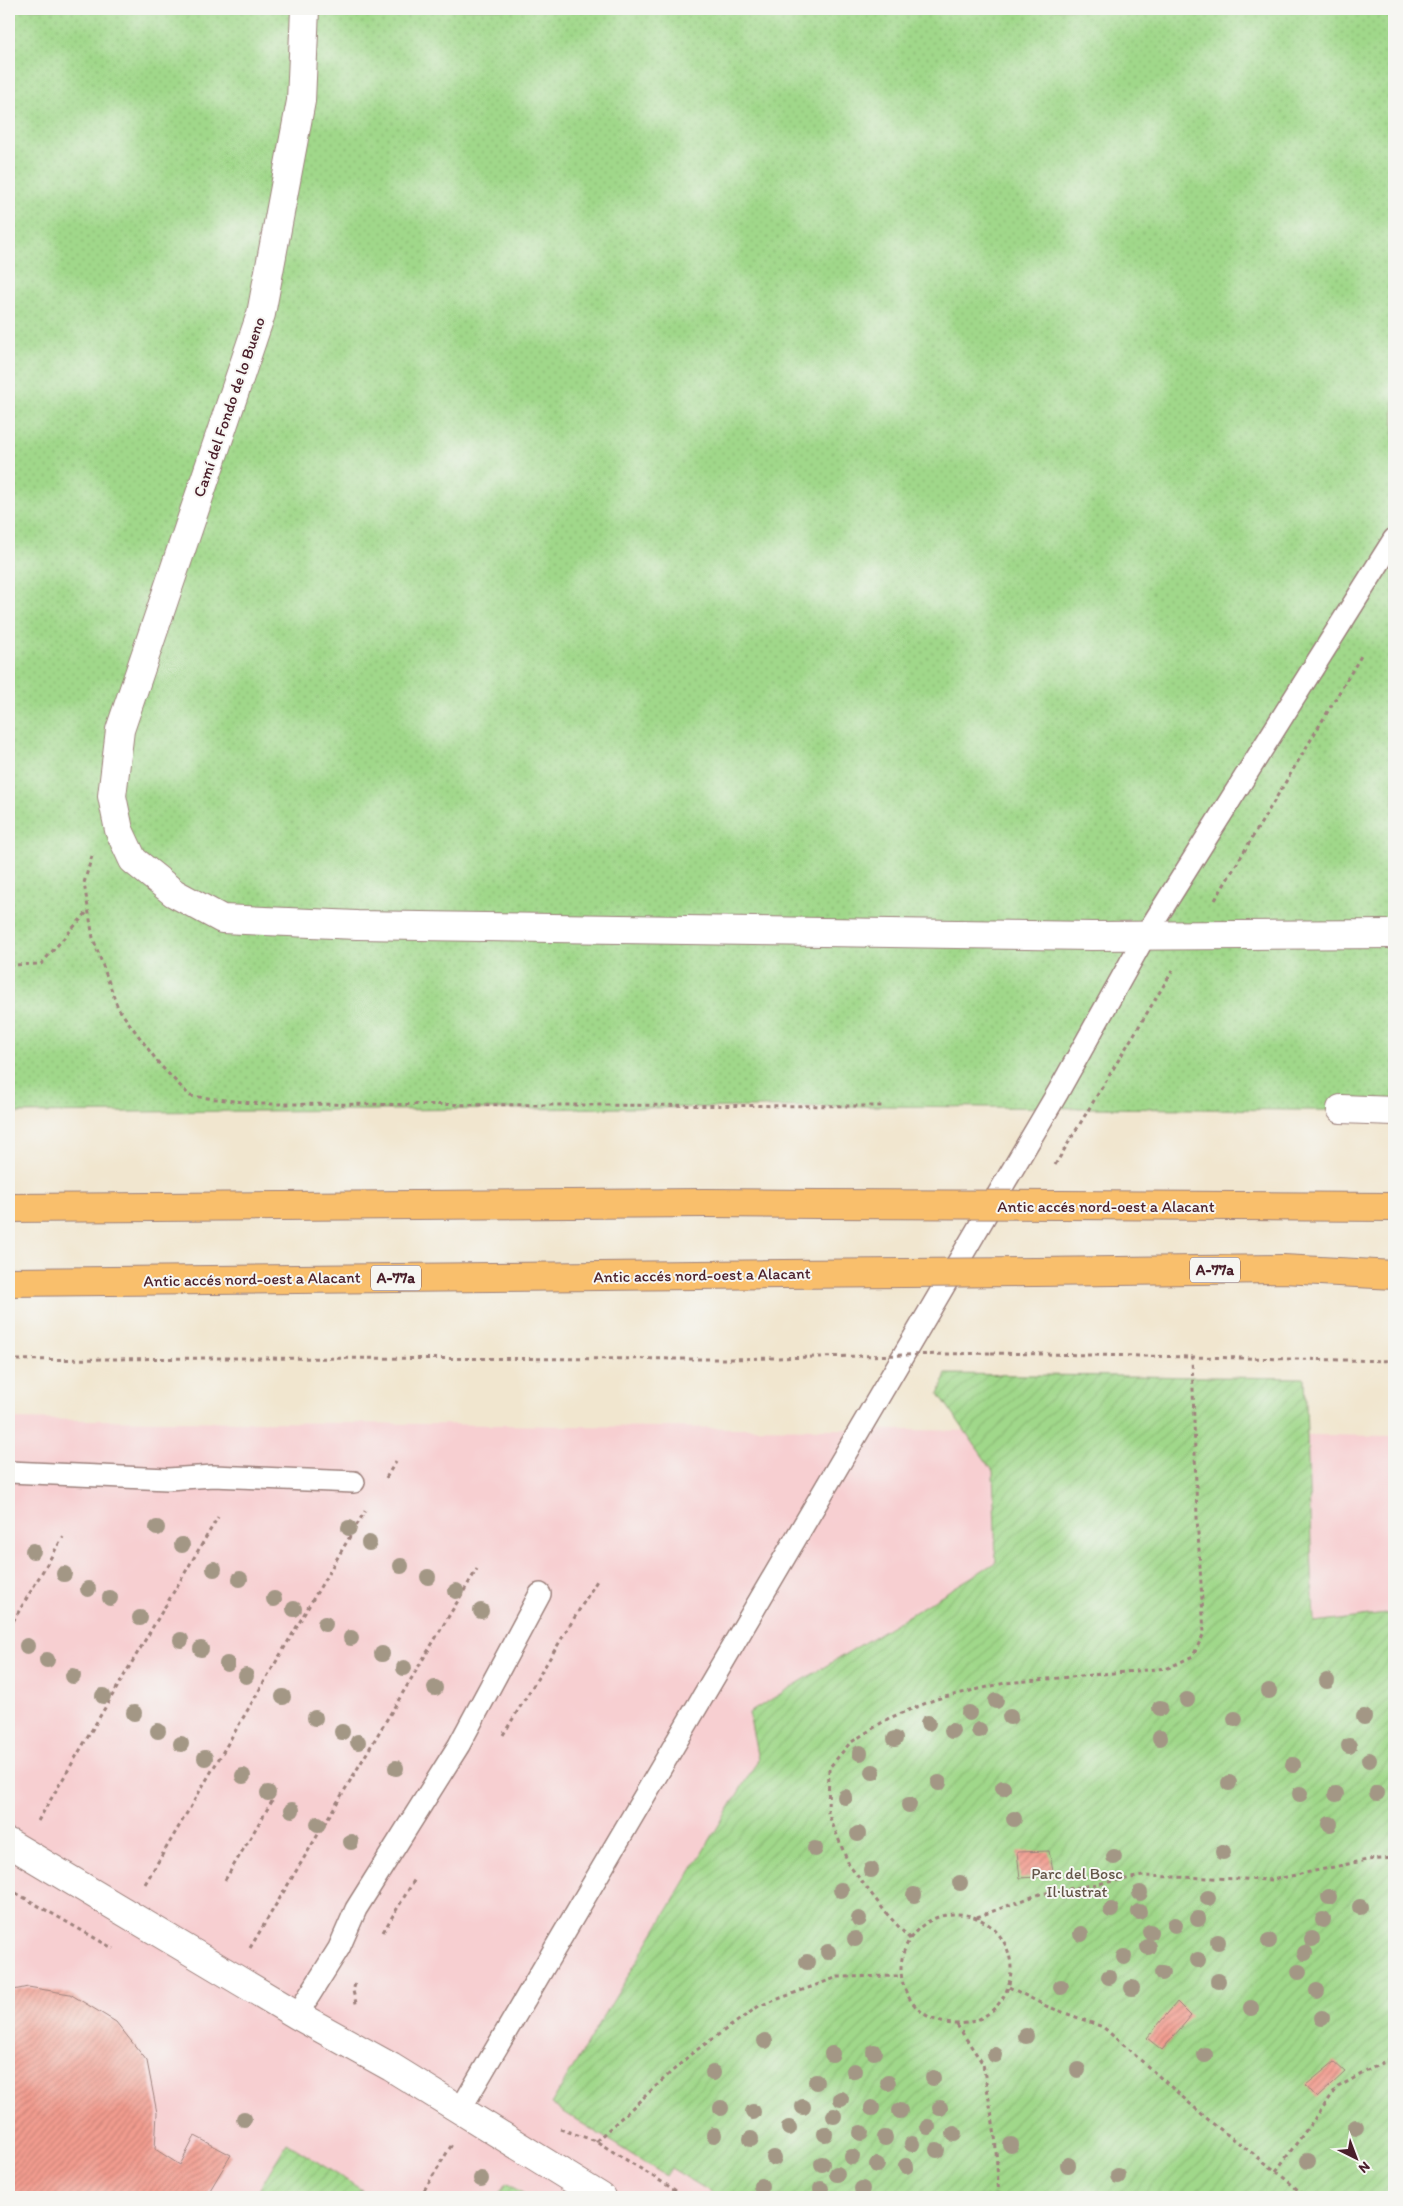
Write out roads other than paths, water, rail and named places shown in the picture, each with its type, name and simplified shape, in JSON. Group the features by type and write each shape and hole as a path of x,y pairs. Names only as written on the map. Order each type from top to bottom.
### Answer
{"main road":[{"name":"Antic accés nord-oest a Alacant","path":"9,1208 705,1202 1394,1207"},
{"name":"Antic accés nord-oest a Alacant","path":"9,1282 1283,1269 1394,1275"}],"street":[{"name":"Camí del Fondo de lo Bueno","path":"305,9 301,101 261,314 120,730 112,796 119,830 133,860 174,893 222,919 357,925 1145,936 1394,934"},
{"path":"1341,1109 1394,1111"},
{"path":"9,1843 297,2016 391,2067 601,2197"}],"lane":[{"path":"460,2110 1052,1101 1145,936 1394,539"},
{"path":"9,1472 168,1479 213,1476 354,1482"},
{"path":"297,2016 339,1948 356,1909 459,1745 540,1594"}],"park label":[{"name":"Parc del Bosc Il·lustrat","path":"1077,1882"}]}
